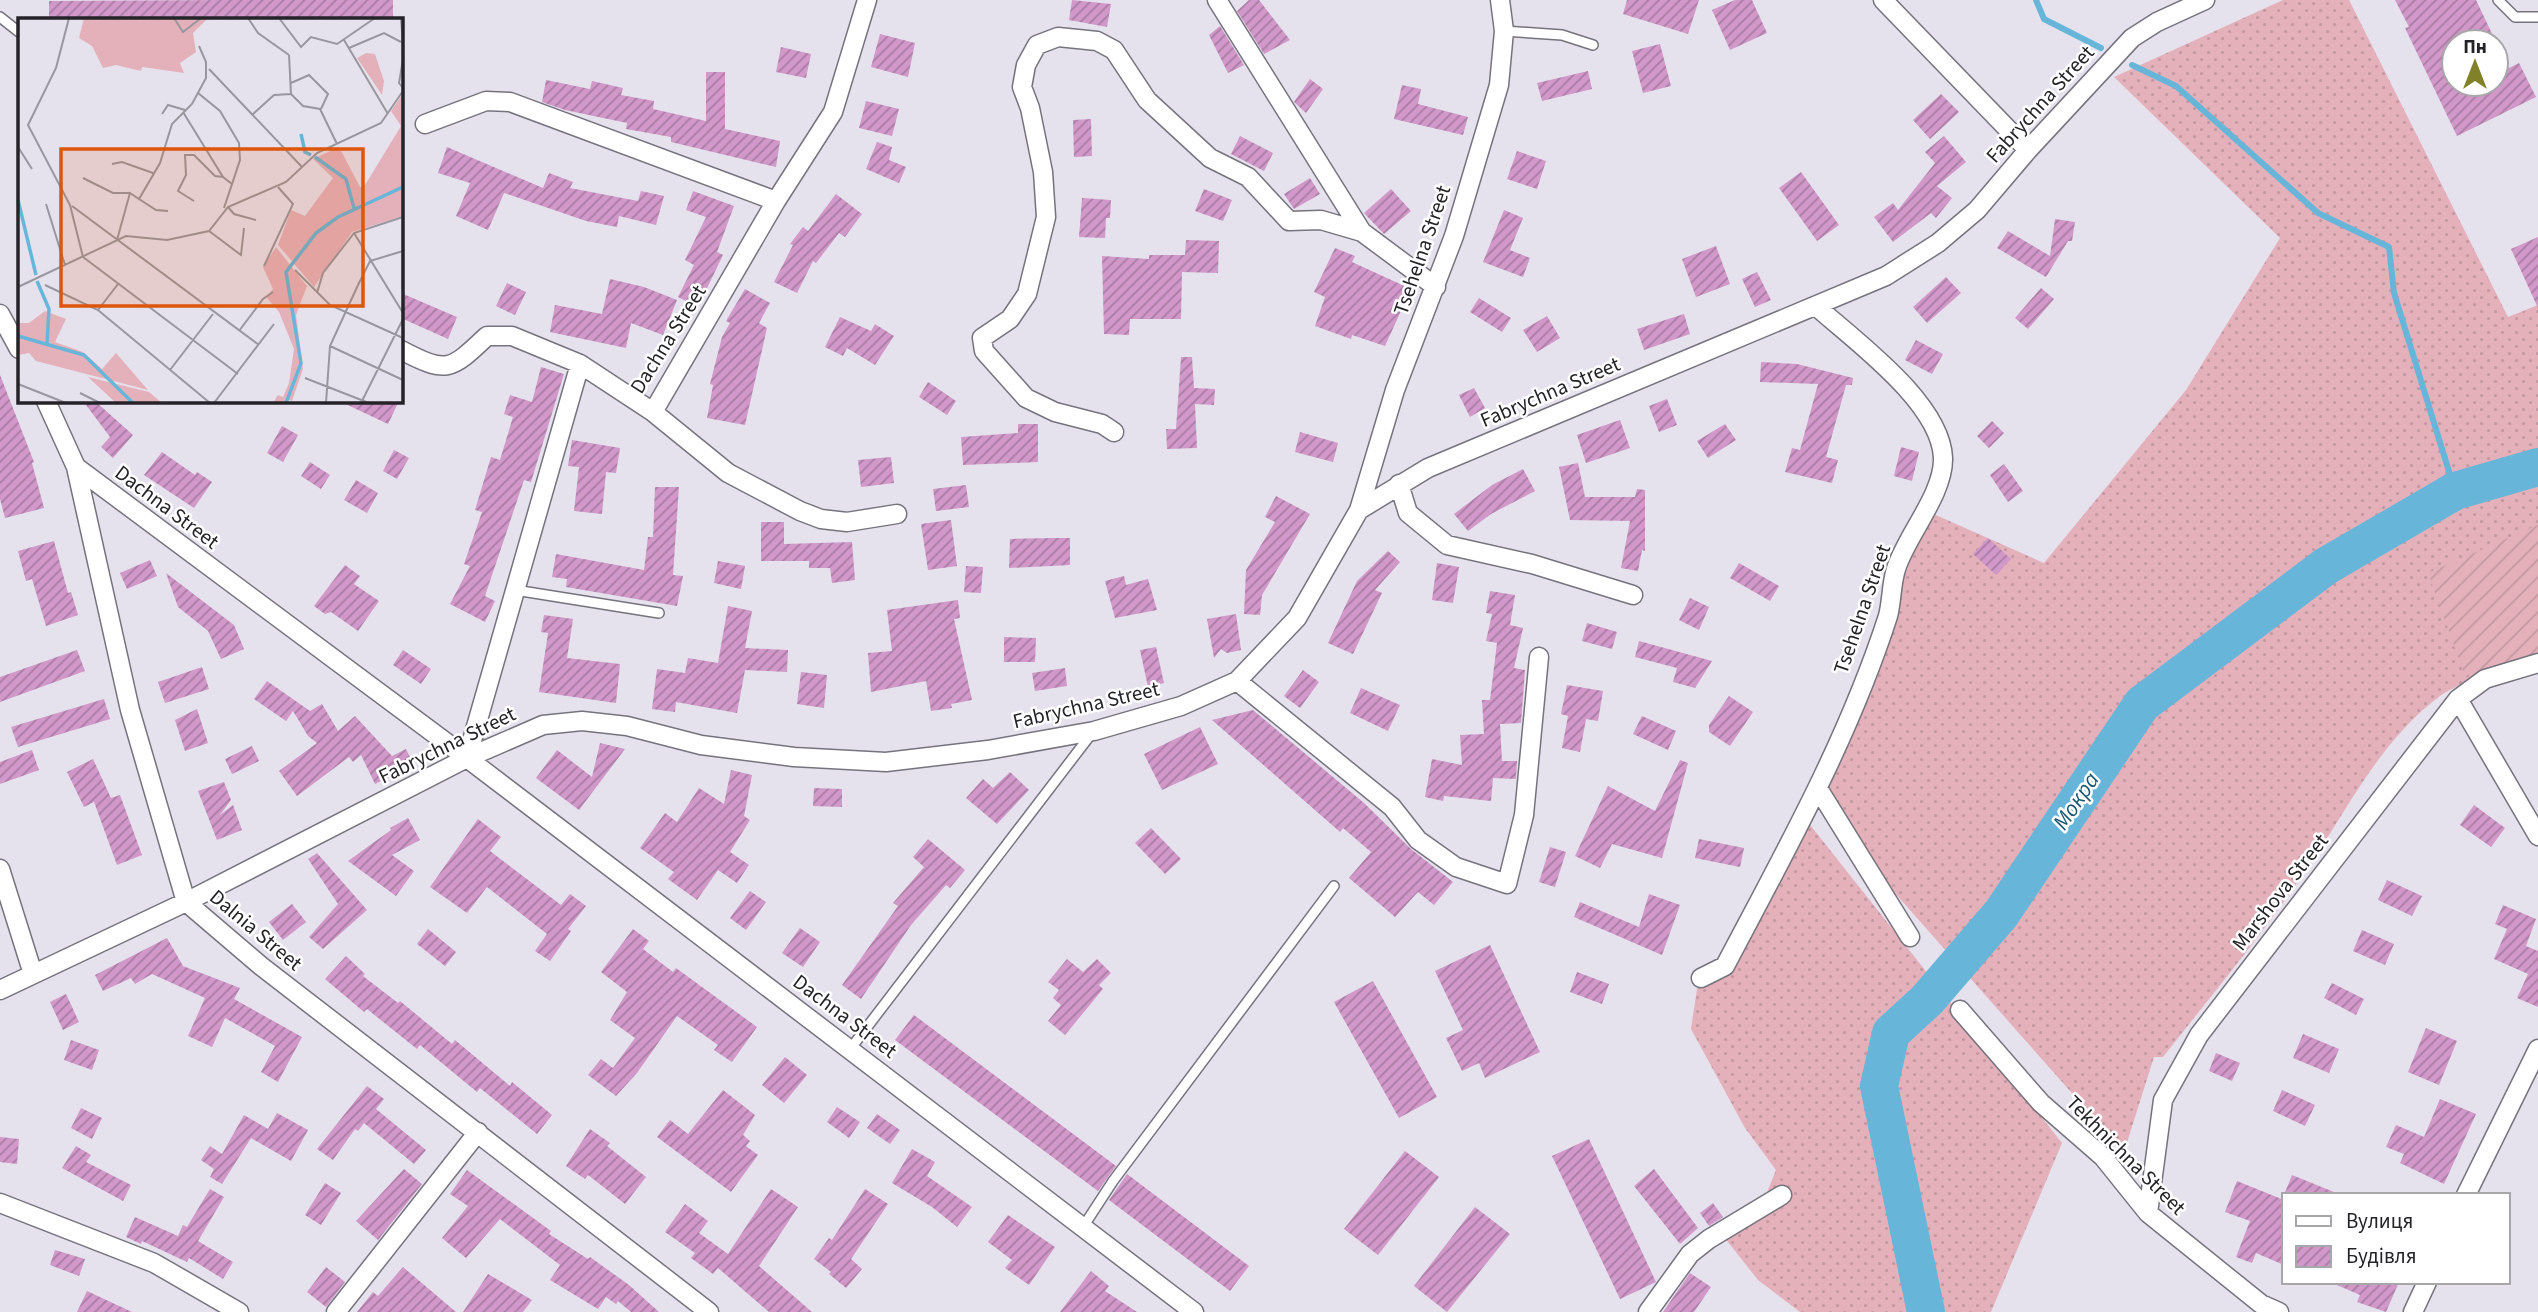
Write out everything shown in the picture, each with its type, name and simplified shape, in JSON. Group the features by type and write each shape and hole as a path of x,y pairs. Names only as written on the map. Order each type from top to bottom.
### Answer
{"street":[{"name":"Dachna Street","path":"402,351 432,366 456,365 486,336 512,336 580,364 653,412 776,201 833,112 867,0"},
{"path":"1217,0 1362,232"},
{"name":"Tsehelna Street","path":"1359,510 1395,390 1436,286 1499,85 1504,31 1500,0"},
{"path":"1883,0 2028,150"},
{"name":"Fabrychna Street","path":"0,990 186,902 467,758 543,726 582,721 627,726 701,745 754,752 886,762 988,750 1094,731 1181,706 1237,681 1297,618 1359,510 1399,484 1508,433 1817,307 1886,276 1938,243 1977,210 2028,150 2132,38 2157,22 2205,0"},
{"path":"1114,432 1102,424 1055,412 1026,398 984,351 982,338 1010,319 1027,294 1046,217 1043,172 1030,107 1022,87 1026,65 1037,45 1058,37 1097,41 1114,50 1147,100 1210,158 1248,177 1289,221 1321,220 1362,232 1436,286"},
{"path":"425,124 486,101 510,103 776,201"},
{"name":"Tsehelna Street","path":"1702,978 1726,966 1819,790 1888,614 1896,569 1934,490 1943,459 1936,430 1909,392 1817,307"},
{"path":"0,314 18,347"},
{"path":"467,758 580,364"},
{"name":"Dalnia Street","path":"46,402 76,467 130,710 186,902 261,966 709,1312"},
{"path":"653,412 728,473 800,511 821,519 847,522 897,514"},
{"name":"Dachna Street","path":"76,467 851,1048 1194,1312"},
{"path":"1399,484 1408,513 1447,545 1532,564 1633,595"},
{"path":"1237,681 1392,807 1418,840 1456,867 1507,884 1524,815 1539,657"},
{"name":"Marshova Street","path":"2148,1213 2163,1100 2199,1035 2458,699 2485,679 2538,663"},
{"path":"2458,699 2538,836"},
{"path":"1819,790 1910,937"},
{"path":"0,869 33,974"},
{"name":"Tekhnichna Street","path":"1960,1010 2041,1103 2103,1157 2148,1213 2261,1304 2279,1312"},
{"path":"2467,1193 2538,1049"},
{"path":"336,1312 478,1132"},
{"path":"1648,1312 1690,1254 1709,1239 1782,1195"},
{"path":"0,1203 155,1263 239,1312"},
{"path":"2413,1312 2426,1284"}],"lane":[{"path":"2498,0 2515,17 2538,17"},
{"path":"0,17 18,31"},
{"path":"1504,31 1562,34 1593,45"},
{"path":"515,590 659,613"},
{"path":"851,1048 1094,731"},
{"path":"1083,1227 1334,886"}],"shaded area":[{"path":"2283,0 2349,0 2508,317 2538,305 2538,657 2449,690 2420,713 2386,749 2317,854 2261,932 2163,1057 2154,1057 2124,1152 1817,805 1929,512 2044,563 2186,390 2280,238 2114,77"},
{"path":"2538,525 2538,653 2465,676 2428,573"},
{"path":"1807,821 2062,1143 1991,1312 1800,1312 1758,1280 1724,1237 1764,1200 1776,1170 1745,1128 1691,1029 1697,989 1791,855"}],"building":[{"path":"393,0 393,18 49,18 49,1"},
{"path":"1072,0 1111,4 1107,27 1069,20"},
{"path":"1249,0 1259,0 1290,40 1264,54 1237,11"},
{"path":"1627,0 1699,0 1688,34 1623,14"},
{"path":"1735,0 1752,0 1767,33 1730,50 1712,10"},
{"path":"2395,0 2476,0 2490,28 2440,28 2440,98 2510,98 2510,68 2519,63 2536,97 2457,136 2405,28 2409,27"},
{"path":"1220,26 1244,65 1228,73 1209,35"},
{"path":"880,34 915,43 908,77 871,67"},
{"path":"1660,44 1671,86 1643,93 1632,51"},
{"path":"781,47 811,54 806,78 776,72"},
{"path":"1588,71 1592,89 1542,101 1537,83"},
{"path":"706,72 725,72 725,129 780,141 776,167 671,142 671,137 626,129 627,123 565,110 542,102 546,80 590,89 592,81 623,88 621,95 654,101 653,109 706,121"},
{"path":"1310,79 1323,89 1306,113 1294,102"},
{"path":"1402,85 1421,89 1418,104 1468,117 1463,135 1394,119"},
{"path":"1941,94 1959,112 1930,139 1913,120"},
{"path":"866,101 899,109 892,136 859,128"},
{"path":"1091,119 1092,156 1074,157 1073,120"},
{"path":"1240,136 1273,153 1264,171 1231,154"},
{"path":"1944,136 1966,162 1937,186 1952,198 1936,218 1931,213 1893,242 1874,217 1893,203 1898,210 1935,163 1925,152"},
{"path":"877,142 892,147 889,160 906,167 899,183 866,169"},
{"path":"447,147 543,188 549,173 573,182 570,188 638,201 641,191 664,196 656,225 619,216 617,227 586,221 504,193 488,230 456,216 470,183 438,173"},
{"path":"1517,151 1546,161 1537,189 1507,179"},
{"path":"1801,172 1839,225 1817,241 1779,188"},
{"path":"1310,178 1320,194 1294,209 1284,194"},
{"path":"1204,189 1232,200 1223,221 1195,211"},
{"path":"1391,189 1411,211 1384,234 1364,213"},
{"path":"693,191 734,206 717,252 723,255 698,307 678,297 694,265 685,260 706,217 686,210"},
{"path":"836,194 862,214 845,237 839,233 816,263 813,261 797,293 774,282 793,245 790,244 803,227 808,231"},
{"path":"1082,198 1111,200 1110,218 1106,218 1105,238 1079,237"},
{"path":"1504,210 1523,218 1510,250 1530,258 1523,277 1483,262"},
{"path":"2055,219 2075,222 2072,241 2068,241 2046,277 1997,248 2008,231 2050,256"},
{"path":"2538,237 2538,308 2511,249"},
{"path":"1186,240 1219,241 1218,273 1182,272 1181,319 1130,319 1129,335 1104,334 1102,256 1149,259 1149,255 1185,255"},
{"path":"1716,246 1730,284 1696,297 1682,259"},
{"path":"1335,248 1355,256 1352,262 1411,289 1385,346 1352,335 1351,339 1315,326 1325,297 1314,292"},
{"path":"1757,272 1771,300 1755,307 1742,279"},
{"path":"1946,277 1961,293 1927,323 1913,307"},
{"path":"610,279 644,287 677,300 663,335 631,323 626,348 550,332 555,305 602,314"},
{"path":"507,283 526,292 515,315 496,306"},
{"path":"2041,288 2054,299 2028,329 2015,318"},
{"path":"745,289 770,303 759,323 767,328 745,425 707,418 713,385 710,384 722,337 730,323 726,321"},
{"path":"402,293 457,317 448,339 402,318"},
{"path":"1479,298 1511,318 1502,332 1470,312"},
{"path":"1684,314 1690,334 1644,350 1637,329"},
{"path":"1547,316 1560,338 1537,352 1523,330"},
{"path":"840,317 871,331 875,324 894,336 875,365 847,348 843,356 825,347"},
{"path":"1916,340 1943,354 1932,374 1905,360"},
{"path":"1181,357 1192,357 1194,388 1215,389 1214,405 1195,404 1197,448 1167,449 1166,429 1176,429"},
{"path":"1761,362 1797,364 1853,378 1852,385 1846,385 1826,457 1838,460 1832,483 1785,472 1792,448 1800,450 1818,384 1760,382"},
{"path":"541,367 564,374 531,482 524,480 485,596 495,601 485,622 450,604 470,566 464,564 482,512 475,510 491,457 500,460 513,417 504,414 510,395 532,402"},
{"path":"0,375 34,462 32,463 44,508 5,518 0,499"},
{"path":"928,382 956,401 947,415 919,397"},
{"path":"1474,388 1485,408 1470,417 1459,395"},
{"path":"1667,399 1677,425 1659,432 1649,406"},
{"path":"84,402 96,402 133,435 113,458 101,447 110,437"},
{"path":"341,402 399,402 388,424"},
{"path":"1620,420 1630,448 1586,463 1577,435"},
{"path":"1992,421 2004,433 1989,448 1977,436"},
{"path":"1018,424 1038,424 1038,462 963,465 961,437 1018,433"},
{"path":"1725,424 1736,440 1708,458 1697,441"},
{"path":"282,426 298,435 283,462 267,453"},
{"path":"1300,432 1338,443 1333,462 1295,452"},
{"path":"572,440 620,448 616,473 606,472 602,514 574,511 579,467 568,466"},
{"path":"1901,447 1919,452 1912,481 1894,476"},
{"path":"394,450 409,458 397,479 383,471"},
{"path":"162,452 195,475 197,472 212,482 194,508 144,475"},
{"path":"891,457 894,483 861,487 858,460"},
{"path":"310,462 330,475 321,489 301,476"},
{"path":"1578,463 1585,497 1635,497 1637,489 1645,490 1645,551 1642,550 1638,571 1621,568 1630,521 1570,520 1559,467"},
{"path":"2004,464 2023,491 2008,502 1990,475"},
{"path":"1523,469 1535,491 1491,514 1468,531 1454,514 1492,485"},
{"path":"356,480 378,493 367,513 344,500"},
{"path":"966,485 969,507 936,511 933,489"},
{"path":"655,487 679,487 673,575 683,576 677,606 566,587 567,579 552,577 556,554 644,570 648,537 653,537"},
{"path":"1276,496 1310,514 1262,595 1260,615 1244,614 1246,570 1275,522 1265,517"},
{"path":"951,520 957,566 928,570 921,524"},
{"path":"761,522 784,522 784,544 852,542 855,580 832,583 830,568 809,568 809,561 761,561"},
{"path":"1070,538 1070,565 1009,568 1010,539"},
{"path":"1988,538 2011,559 1996,575 1973,554"},
{"path":"54,541 68,593 71,592 78,615 46,626 32,579 26,581 18,551"},
{"path":"1388,551 1400,562 1375,590 1382,593 1353,654 1328,643 1357,581"},
{"path":"150,560 157,576 127,589 120,573"},
{"path":"718,561 745,566 741,589 714,583"},
{"path":"1437,563 1459,567 1453,603 1432,600"},
{"path":"1739,563 1779,586 1770,601 1730,578"},
{"path":"345,565 360,576 354,584 379,601 358,631 331,612 325,614 314,606"},
{"path":"966,566 983,567 981,593 964,592"},
{"path":"166,573 234,625 244,649 221,659 208,631 178,607"},
{"path":"1124,576 1126,585 1148,579 1157,610 1115,618 1105,581"},
{"path":"1490,591 1515,595 1510,625 1523,628 1514,668 1525,670 1521,723 1500,724 1502,761 1517,761 1516,779 1493,778 1491,801 1444,796 1443,801 1425,797 1432,759 1462,765 1460,735 1484,734 1482,700 1490,700 1497,643 1486,641 1492,614 1486,613"},
{"path":"1690,598 1709,607 1699,630 1679,620"},
{"path":"958,600 960,618 954,619 972,700 951,704 952,708 931,711 926,681 871,692 868,653 892,651 887,610"},
{"path":"728,606 752,611 745,648 788,650 787,672 745,670 737,713 676,702 675,712 652,709 657,669 685,673 688,658 718,663"},
{"path":"1236,614 1241,650 1227,653 1221,649 1214,658 1207,619"},
{"path":"544,615 573,619 567,658 620,664 616,703 539,692 548,633 541,632"},
{"path":"1587,623 1617,632 1612,649 1582,641"},
{"path":"1004,637 1036,638 1035,662 1004,662"},
{"path":"1639,641 1712,661 1695,688 1673,682 1677,668 1635,657"},
{"path":"1156,647 1164,683 1148,687 1140,650"},
{"path":"77,650 85,671 0,702 0,677"},
{"path":"403,650 431,669 421,684 393,665"},
{"path":"202,667 209,689 165,703 158,682"},
{"path":"1065,668 1067,686 1035,691 1032,673"},
{"path":"1303,670 1319,682 1300,708 1284,696"},
{"path":"801,672 827,675 824,708 797,704"},
{"path":"267,681 310,711 322,704 338,731 355,716 392,756 406,749 414,765 375,784 361,755 353,762 349,757 297,796 279,771 317,743 308,736 293,711 286,721 254,699"},
{"path":"1567,685 1603,691 1598,721 1586,719 1580,752 1562,748 1568,716 1561,714"},
{"path":"1361,688 1400,705 1388,731 1350,713"},
{"path":"1729,696 1753,712 1730,746 1709,732 1709,725"},
{"path":"104,699 110,719 18,747 11,727"},
{"path":"197,709 208,743 185,751 175,720"},
{"path":"1253,710 1364,803 1411,849 1453,882 1434,905 1418,892 1395,917 1349,878 1371,852 1343,828 1340,832 1212,720"},
{"path":"1642,716 1676,731 1668,750 1633,734"},
{"path":"1200,727 1218,764 1162,790 1144,754"},
{"path":"600,743 625,749 579,810 536,778 557,750 592,777"},
{"path":"252,746 259,761 232,774 225,759"},
{"path":"32,750 39,770 0,784 0,762"},
{"path":"93,759 111,798 120,795 142,855 117,865 94,802 84,807 67,772"},
{"path":"1680,760 1688,763 1662,858 1612,844 1600,868 1575,856 1608,786 1655,811"},
{"path":"731,770 752,775 744,816 750,820 730,852 749,865 737,883 718,870 697,900 668,879 674,872 640,848 665,813 677,822 699,788 724,804"},
{"path":"1010,772 1029,790 997,824 966,798 983,779 993,788"},
{"path":"224,782 231,800 220,815 233,805 242,830 217,840 198,791"},
{"path":"814,788 842,789 842,807 813,806"},
{"path":"2474,805 2505,828 2491,847 2460,825"},
{"path":"408,818 420,840 392,855 414,871 396,896 348,861 391,830 390,828"},
{"path":"478,819 501,837 490,851 561,905 570,894 586,906 568,929 571,931 550,961 535,951 547,934 487,887 467,913 430,887"},
{"path":"1151,828 1181,859 1165,874 1135,843"},
{"path":"928,839 965,870 950,888 946,885 911,925 861,999 842,985 898,906 893,903 924,867 913,857"},
{"path":"1699,839 1744,848 1740,867 1695,858"},
{"path":"1550,847 1566,852 1555,887 1539,882"},
{"path":"317,853 367,910 323,949 309,937 338,904 308,859"},
{"path":"2387,880 2422,896 2412,916 2378,900"},
{"path":"750,891 766,902 746,930 730,918"},
{"path":"1649,894 1680,905 1662,955 1574,917 1580,902 1639,927"},
{"path":"292,904 306,922 283,940 269,922"},
{"path":"2503,905 2536,919 2526,946 2538,951 2538,1007 2517,998 2528,974 2494,959 2507,929 2495,924"},
{"path":"800,928 820,942 803,967 782,953"},
{"path":"428,929 456,952 445,966 417,944"},
{"path":"633,929 649,941 643,949 673,972 676,968 757,1027 732,1062 714,1050 718,1045 677,1016 637,1073 616,1096 588,1075 601,1059 613,1068 635,1038 610,1020 627,992 601,972"},
{"path":"2362,930 2394,944 2385,965 2353,951"},
{"path":"167,938 183,966 240,988 234,999 302,1037 278,1082 261,1072 275,1046 225,1018 212,1047 188,1036 205,998 152,974 135,984 131,978 103,991 95,975"},
{"path":"1490,945 1540,1052 1485,1078 1479,1063 1462,1071 1446,1038 1463,1030 1435,971"},
{"path":"346,956 365,974 363,976 398,1003 400,1001 452,1044 455,1040 510,1086 512,1082 552,1115 537,1134 480,1088 477,1092 420,1045 417,1049 367,1009 364,1012 325,979"},
{"path":"1067,959 1083,972 1097,959 1111,973 1099,985 1103,989 1065,1035 1048,1021 1061,1005 1053,998 1059,990 1048,982"},
{"path":"1577,972 1609,984 1602,1004 1570,992"},
{"path":"1373,981 1437,1097 1399,1118 1334,1002"},
{"path":"2332,983 2364,999 2356,1015 2324,998"},
{"path":"66,994 79,1022 63,1030 50,1002"},
{"path":"914,1015 1116,1166 1098,1191 895,1040"},
{"path":"2426,1028 2457,1041 2439,1085 2408,1072"},
{"path":"2303,1034 2339,1049 2329,1073 2293,1058"},
{"path":"71,1040 99,1050 92,1070 64,1060"},
{"path":"2216,1053 2240,1063 2232,1081 2209,1071"},
{"path":"785,1057 807,1075 784,1103 762,1085"},
{"path":"367,1086 384,1099 376,1109 426,1150 414,1164 364,1123 358,1131 355,1129 333,1160 317,1149"},
{"path":"723,1090 755,1115 743,1135 750,1141 746,1146 758,1155 731,1192 657,1137 670,1120 688,1134"},
{"path":"2282,1090 2315,1105 2305,1126 2273,1111"},
{"path":"2440,1099 2476,1114 2444,1184 2400,1163 2404,1154 2386,1147 2396,1125 2424,1137"},
{"path":"837,1107 860,1122 849,1138 827,1122"},
{"path":"81,1108 102,1118 92,1139 71,1128"},
{"path":"277,1113 308,1130 291,1161 251,1138 222,1184 210,1177 214,1169 201,1160 210,1146 222,1154 244,1115 268,1129"},
{"path":"877,1114 900,1130 890,1144 867,1128"},
{"path":"590,1129 610,1143 607,1146 646,1177 625,1204 588,1175 585,1179 566,1166"},
{"path":"0,1137 19,1139 17,1164 0,1162"},
{"path":"1589,1139 1656,1282 1620,1299 1552,1156"},
{"path":"76,1146 91,1155 86,1162 131,1185 123,1201 62,1168"},
{"path":"912,1149 935,1162 927,1176 972,1207 957,1227 932,1207 892,1183"},
{"path":"1405,1151 1439,1177 1378,1255 1344,1229"},
{"path":"404,1169 422,1184 378,1240 356,1221"},
{"path":"1654,1169 1698,1228 1680,1244 1634,1186"},
{"path":"467,1170 551,1231 549,1234 588,1259 590,1257 629,1285 659,1312 631,1312 618,1301 616,1304 606,1297 598,1309 550,1280 560,1265 500,1219 466,1258 442,1238 468,1206 450,1194"},
{"path":"1127,1174 1249,1266 1230,1291 1109,1200"},
{"path":"2292,1175 2337,1193 2285,1193"},
{"path":"2237,1181 2282,1199 2282,1264 2256,1253 2252,1263 2236,1257 2250,1221 2225,1212"},
{"path":"325,1183 341,1193 321,1225 305,1215"},
{"path":"210,1189 224,1197 198,1241 233,1262 223,1279 189,1258 187,1262 142,1241 141,1244 126,1237 135,1217 178,1236 183,1225 187,1227"},
{"path":"771,1189 798,1207 759,1266 812,1312 769,1312 718,1268 713,1274 691,1258 695,1253 665,1232 685,1204 708,1221 699,1233 728,1254"},
{"path":"865,1189 888,1204 851,1259 862,1269 846,1288 814,1259 829,1238 832,1240"},
{"path":"1713,1203 1723,1217 1709,1226 1700,1213"},
{"path":"1475,1207 1510,1234 1447,1312 1414,1286"},
{"path":"1008,1215 1055,1247 1029,1285 1005,1268 1012,1260 988,1242"},
{"path":"55,1250 85,1259 79,1276 50,1265"},
{"path":"326,1267 345,1282 326,1307 307,1292"},
{"path":"403,1267 456,1312 357,1312 373,1292 378,1296"},
{"path":"1091,1271 1109,1286 1105,1291 1137,1312 1060,1312"},
{"path":"1690,1273 1711,1287 1694,1312 1663,1312"},
{"path":"488,1274 532,1300 523,1312 463,1312"},
{"path":"2335,1284 2398,1284 2386,1312 2357,1302 2360,1295"},
{"path":"87,1291 132,1312 77,1312"}],"waterway":[{"path":"2036,0 2044,19 2101,48"},
{"path":"2132,65 2176,86 2318,213 2389,247 2394,293 2455,491"},
{"name":"Мокра","path":"1926,1312 1879,1086 1891,1033 1927,1000 2001,914 2142,704 2326,566 2455,491 2538,467"}]}
